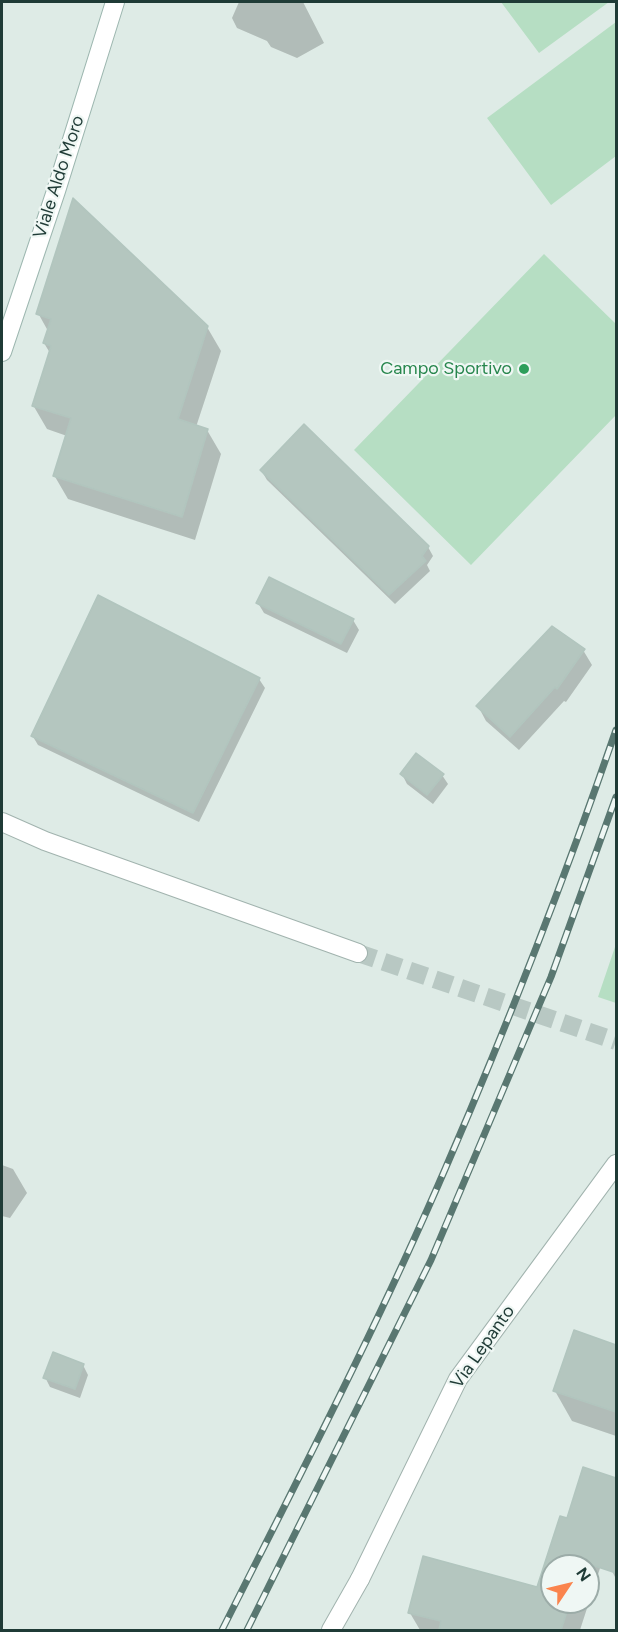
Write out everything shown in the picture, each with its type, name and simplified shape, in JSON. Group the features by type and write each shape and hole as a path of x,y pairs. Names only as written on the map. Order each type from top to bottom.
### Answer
{"street":[{"name":"Viale Aldo Moro","path":"2,352 56,191 115,2"},
{"path":"2,822 45,841 358,953"},
{"path":"2,831 45,841"},
{"name":"Via Lepanto","path":"360,1579 458,1379 616,1164"},
{"path":"331,1630 360,1579"},
{"path":"347,1630 360,1579"}],"green space":[{"path":"501,2 609,2 539,53"},
{"path":"616,22 616,156 551,205 487,118"},
{"name":"Campo Sportivo","path":"544,254 616,324 616,415 471,565 354,450"},
{"path":"616,944 616,1003 598,997"}],"building":[{"path":"73,198 208,326 178,419 208,429 182,517 53,476 71,418 32,406 51,346 43,343 51,319 36,314"},
{"path":"304,424 429,546 422,556 426,561 389,595 260,470"},
{"path":"269,577 354,619 341,644 256,603"},
{"path":"98,595 260,678 193,813 31,736"},
{"path":"552,626 585,649 557,689 555,687 510,737 476,706"},
{"path":"416,753 444,774 427,795 400,774"},
{"path":"574,1330 616,1345 616,1412 553,1391"},
{"path":"53,1352 84,1364 75,1389 43,1378"},
{"path":"583,1467 616,1478 616,1573 600,1568 600,1554 548,1554 560,1516 567,1518"},
{"path":"423,1556 537,1587 540,1578 540,1614 566,1614 561,1630 439,1630 441,1621 408,1613"}],"tunnel":[{"path":"358,953 616,1041"}],"railway":[{"path":"222,1630 366,1343 446,1167 535,950 616,730"},
{"path":"247,1630 431,1260 551,977 616,797"}],"place":[{"name":"Campo Sportivo","path":"524,369"}]}
